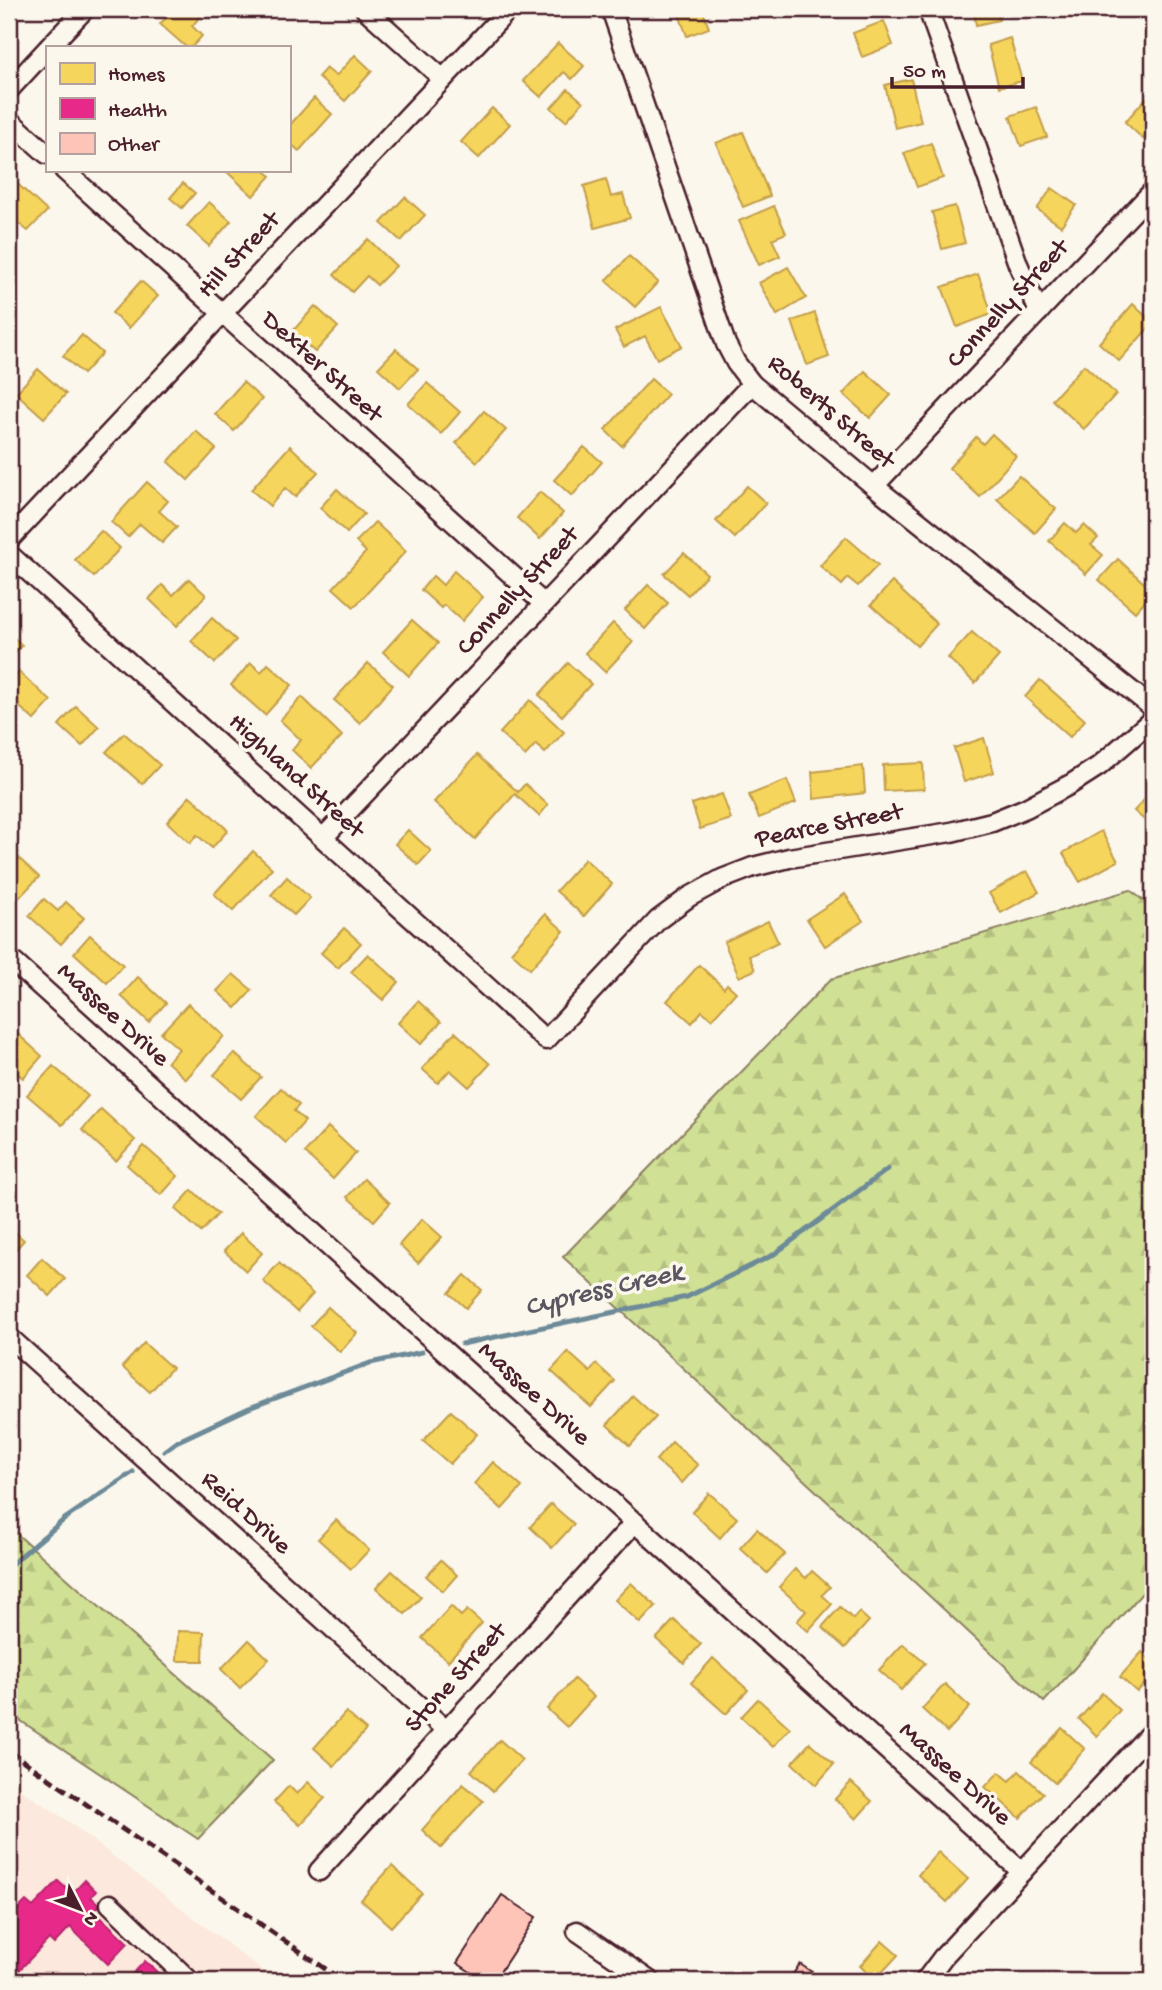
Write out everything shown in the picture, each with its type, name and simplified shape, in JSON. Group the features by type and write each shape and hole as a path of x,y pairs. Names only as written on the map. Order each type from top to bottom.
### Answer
{"street":[{"path":"50,46 85,9"},
{"path":"365,9 443,79"},
{"name":"Hill Street","path":"9,540 509,9"},
{"name":"Roberts Street","path":"611,9 726,344 752,384 874,486 1153,708"},
{"path":"928,9 1018,264 1039,312"},
{"path":"9,90 46,50"},
{"path":"9,120 46,153"},
{"name":"Dexter Street","path":"66,172 544,604"},
{"name":"Connelly Street","path":"874,486 1153,191"},
{"name":"Connelly Street","path":"324,837 752,384"},
{"name":"Highland Street","path":"9,554 546,1040"},
{"name":"Pearce Street","path":"546,1040 658,920 688,897 722,879 752,867 789,858 951,832 992,822 1071,785 1099,766 1153,719"},
{"name":"Massee Drive","path":"9,958 1022,1872"},
{"name":"Reid Drive","path":"9,1337 446,1730"},
{"name":"Stone Street","path":"319,1871 635,1522"},
{"path":"925,1981 943,1957 1153,1730"},
{"path":"110,1904 190,1981"},
{"path":"577,1931 650,1981"}],"shaded area":[{"path":"9,1782 65,1819 276,1981 9,1981"}],"green space":[{"path":"1130,890 1153,908 1153,1581 1044,1702 563,1257 831,979"},
{"path":"9,1527 273,1760 198,1839 9,1713"}],"building: Homes":[{"path":"174,9 206,10 192,26 202,36 193,46 185,46 160,24"},
{"path":"677,9 702,9 709,28 687,36"},
{"path":"973,9 997,9 999,20 976,25"},
{"path":"884,21 893,45 862,57 853,33"},
{"path":"1010,38 1022,81 999,87 988,45"},
{"path":"558,43 584,66 572,79 564,72 541,97 523,81"},
{"path":"355,55 372,71 345,101 318,77 326,68 336,76"},
{"path":"911,79 921,122 895,128 885,85"},
{"path":"568,89 583,102 566,121 551,108"},
{"path":"314,98 332,114 299,151 290,143 290,125"},
{"path":"1146,98 1153,105 1153,128 1143,139 1125,122"},
{"path":"1036,107 1047,137 1021,146 1010,116"},
{"path":"492,108 510,124 479,158 461,142"},
{"path":"743,132 770,196 743,207 716,143"},
{"path":"931,143 943,178 917,187 904,153"},
{"path":"227,172 266,172 271,176 253,196"},
{"path":"10,177 47,211 28,231 9,216"},
{"path":"606,179 611,197 623,194 630,218 595,228 584,186"},
{"path":"183,183 195,193 182,208 170,198"},
{"path":"1052,188 1076,205 1061,226 1037,209"},
{"path":"405,197 425,215 401,241 381,223"},
{"path":"209,202 231,221 209,246 187,226"},
{"path":"774,206 786,233 772,239 780,256 759,265 739,221"},
{"path":"955,206 965,243 942,249 932,212"},
{"path":"368,239 396,266 377,285 367,276 352,292 334,275"},
{"path":"629,256 658,282 635,307 606,281"},
{"path":"788,267 806,298 777,315 759,283"},
{"path":"978,274 992,314 957,327 942,287"},
{"path":"141,281 158,296 129,328 112,313"},
{"path":"1133,304 1153,323 1119,361 1099,343"},
{"path":"315,306 338,327 315,352 292,332"},
{"path":"661,307 682,346 657,359 645,336 624,347 615,330"},
{"path":"815,313 829,357 807,365 792,321"},
{"path":"82,335 102,353 83,374 63,356"},
{"path":"396,349 418,369 400,388 378,368"},
{"path":"1084,365 1116,394 1084,429 1052,400"},
{"path":"38,369 66,394 44,418 16,393"},
{"path":"865,371 891,395 870,418 843,394"},
{"path":"651,379 668,394 622,446 605,430"},
{"path":"243,382 262,399 234,431 215,414"},
{"path":"427,383 460,412 441,434 408,404"},
{"path":"484,411 506,430 477,462 456,443"},
{"path":"196,431 216,449 188,480 168,462"},
{"path":"992,434 1016,456 980,497 949,468 976,437 983,444"},
{"path":"290,446 318,472 295,497 285,488 270,506 251,490"},
{"path":"584,447 602,462 572,496 554,480"},
{"path":"1019,476 1056,509 1035,533 997,499"},
{"path":"147,482 168,501 159,511 177,527 162,543 140,524 128,537 111,522"},
{"path":"747,486 766,503 735,538 716,521"},
{"path":"337,489 364,514 347,533 320,508"},
{"path":"540,492 563,513 540,539 517,518"},
{"path":"375,522 406,551 354,607 333,588 366,552 356,542"},
{"path":"1065,523 1076,533 1084,525 1098,538 1091,545 1103,555 1086,574 1049,541"},
{"path":"101,531 120,548 94,577 75,560"},
{"path":"846,537 878,565 858,586 848,578 842,585 820,566"},
{"path":"684,553 707,574 688,595 664,574"},
{"path":"1118,559 1144,583 1149,577 1153,581 1153,592 1135,612 1099,580"},
{"path":"454,571 483,597 462,621 444,605 441,608 421,590 433,576 443,585"},
{"path":"189,579 206,595 177,626 149,599 162,585 173,595"},
{"path":"892,582 937,624 917,646 871,605"},
{"path":"648,585 668,603 645,629 625,610"},
{"path":"212,618 236,640 215,663 191,641"},
{"path":"412,620 438,643 409,676 383,652"},
{"path":"613,623 633,642 605,672 585,653"},
{"path":"972,632 999,656 975,683 948,658"},
{"path":"12,636 22,645 9,659 9,639"},
{"path":"251,663 261,672 268,664 292,685 265,715 231,685"},
{"path":"368,663 393,685 360,723 334,700"},
{"path":"568,663 591,684 562,716 539,695"},
{"path":"19,672 51,701 34,720 9,697 9,683"},
{"path":"1040,680 1085,720 1070,737 1025,697"},
{"path":"302,697 342,736 311,768 292,750 301,740 280,720"},
{"path":"530,700 564,732 545,753 536,744 525,756 500,733"},
{"path":"76,706 99,727 82,746 59,725"},
{"path":"124,733 160,765 142,784 106,752"},
{"path":"984,738 994,772 964,782 954,748"},
{"path":"477,755 518,792 525,784 548,805 539,816 515,794 475,839 434,802"},
{"path":"923,763 924,789 884,791 883,765"},
{"path":"863,766 865,793 814,799 812,772"},
{"path":"787,780 796,803 759,818 749,795"},
{"path":"1153,790 1153,824 1151,826 1134,811"},
{"path":"722,794 731,819 700,829 692,804"},
{"path":"190,796 228,830 212,848 197,835 190,843 167,822"},
{"path":"408,830 431,851 418,865 395,844"},
{"path":"1101,831 1118,861 1080,882 1063,853"},
{"path":"10,850 39,877 16,901 9,895"},
{"path":"253,851 272,868 233,911 214,894"},
{"path":"585,859 612,884 584,916 556,891"},
{"path":"1027,871 1039,892 1001,913 989,893"},
{"path":"287,877 310,898 294,915 271,895"},
{"path":"845,894 863,921 825,946 807,919"},
{"path":"44,899 58,911 66,902 84,918 61,944 29,916"},
{"path":"545,914 564,931 530,969 511,952"},
{"path":"768,921 778,942 749,956 755,970 739,977 724,942"},
{"path":"344,928 361,943 338,968 321,953"},
{"path":"90,935 123,965 107,983 74,953"},
{"path":"368,954 399,982 383,1000 351,972"},
{"path":"699,965 724,988 727,984 736,992 712,1019 702,1011 692,1023 667,1001"},
{"path":"233,974 252,990 236,1008 217,991"},
{"path":"138,977 166,1003 149,1022 121,996"},
{"path":"418,1001 441,1022 421,1044 398,1023"},
{"path":"188,1004 224,1036 186,1079 167,1062 179,1049 161,1033"},
{"path":"9,1026 42,1056 23,1078 9,1066"},
{"path":"455,1032 490,1064 469,1087 450,1070 438,1083 422,1069"},
{"path":"234,1053 261,1077 241,1099 214,1075"},
{"path":"53,1066 88,1096 62,1125 27,1095"},
{"path":"281,1088 299,1105 294,1111 305,1121 286,1143 256,1116"},
{"path":"101,1109 135,1140 116,1161 82,1130"},
{"path":"328,1127 356,1153 333,1179 305,1153"},
{"path":"144,1146 178,1176 161,1195 127,1165"},
{"path":"364,1179 390,1203 374,1221 347,1197"},
{"path":"192,1190 218,1214 201,1232 175,1209"},
{"path":"422,1219 442,1237 418,1263 399,1245"},
{"path":"9,1227 24,1240 10,1256 9,1255"},
{"path":"241,1233 262,1253 246,1271 224,1251"},
{"path":"42,1258 65,1279 50,1296 27,1275"},
{"path":"279,1263 313,1294 297,1312 263,1281"},
{"path":"465,1275 482,1290 466,1308 449,1293"},
{"path":"328,1307 357,1333 340,1352 311,1326"},
{"path":"144,1343 172,1368 150,1392 122,1367"},
{"path":"568,1352 590,1372 596,1364 615,1381 591,1407 551,1371"},
{"path":"633,1396 656,1417 630,1446 607,1425"},
{"path":"451,1411 477,1434 450,1464 423,1441"},
{"path":"672,1442 698,1465 682,1483 656,1460"},
{"path":"493,1462 522,1487 502,1509 474,1484"},
{"path":"709,1493 737,1518 720,1538 692,1512"},
{"path":"551,1504 574,1524 552,1548 530,1527"},
{"path":"336,1520 369,1550 351,1569 318,1539"},
{"path":"757,1529 785,1554 767,1573 740,1548"},
{"path":"441,1560 457,1575 443,1591 426,1576"},
{"path":"795,1569 806,1578 812,1571 830,1587 822,1595 832,1604 808,1631 797,1621 806,1611 779,1587"},
{"path":"392,1571 421,1597 405,1614 376,1588"},
{"path":"631,1583 656,1606 640,1623 615,1600"},
{"path":"451,1606 461,1616 467,1610 482,1623 448,1661 422,1638"},
{"path":"840,1607 853,1619 859,1612 869,1621 845,1648 822,1627"},
{"path":"674,1620 701,1644 684,1663 656,1639"},
{"path":"178,1631 204,1632 203,1661 177,1661"},
{"path":"249,1640 269,1659 240,1688 221,1669"},
{"path":"903,1644 925,1663 901,1690 879,1670"},
{"path":"1142,1652 1153,1662 1153,1675 1137,1692 1120,1677"},
{"path":"713,1658 748,1690 726,1714 691,1683"},
{"path":"574,1679 594,1697 567,1727 547,1709"},
{"path":"945,1684 970,1707 947,1732 922,1709"},
{"path":"1102,1693 1120,1710 1097,1736 1079,1719"},
{"path":"758,1699 790,1728 773,1747 741,1717"},
{"path":"346,1712 366,1730 334,1766 314,1748"},
{"path":"1062,1728 1085,1749 1055,1783 1031,1762"},
{"path":"500,1740 522,1760 493,1791 471,1771"},
{"path":"810,1743 834,1764 816,1785 792,1763"},
{"path":"1019,1771 1043,1793 1020,1818 985,1787 999,1772 1010,1781"},
{"path":"308,1782 325,1798 300,1825 274,1802 289,1786 297,1794"},
{"path":"851,1782 872,1801 856,1819 835,1799"},
{"path":"463,1784 483,1801 441,1848 422,1830"},
{"path":"938,1852 968,1879 947,1902 918,1875"},
{"path":"392,1866 422,1893 391,1927 361,1900"},
{"path":"882,1941 898,1955 875,1980 860,1966"}],"building: Health":[{"path":"85,1880 96,1891 91,1897 100,1905 94,1911 128,1943 108,1964 70,1927 54,1944 49,1939 9,1981 9,1918 26,1901 33,1907 58,1881 72,1894"},
{"path":"145,1961 167,1981 126,1981"}],"building: Other":[{"path":"502,1895 536,1917 494,1981 484,1981 457,1963"},
{"path":"800,1964 825,1981 788,1981"}],"waterway":[{"name":"Cypress Creek","path":"462,1344 687,1297 773,1255 888,1169"},
{"name":"Cypress Creek","path":"164,1451 176,1442 249,1408 370,1363 422,1352"},
{"name":"Cypress Creek","path":"9,1566 66,1518 133,1472"}],"railway":[{"path":"9,1751 343,1981"}]}
